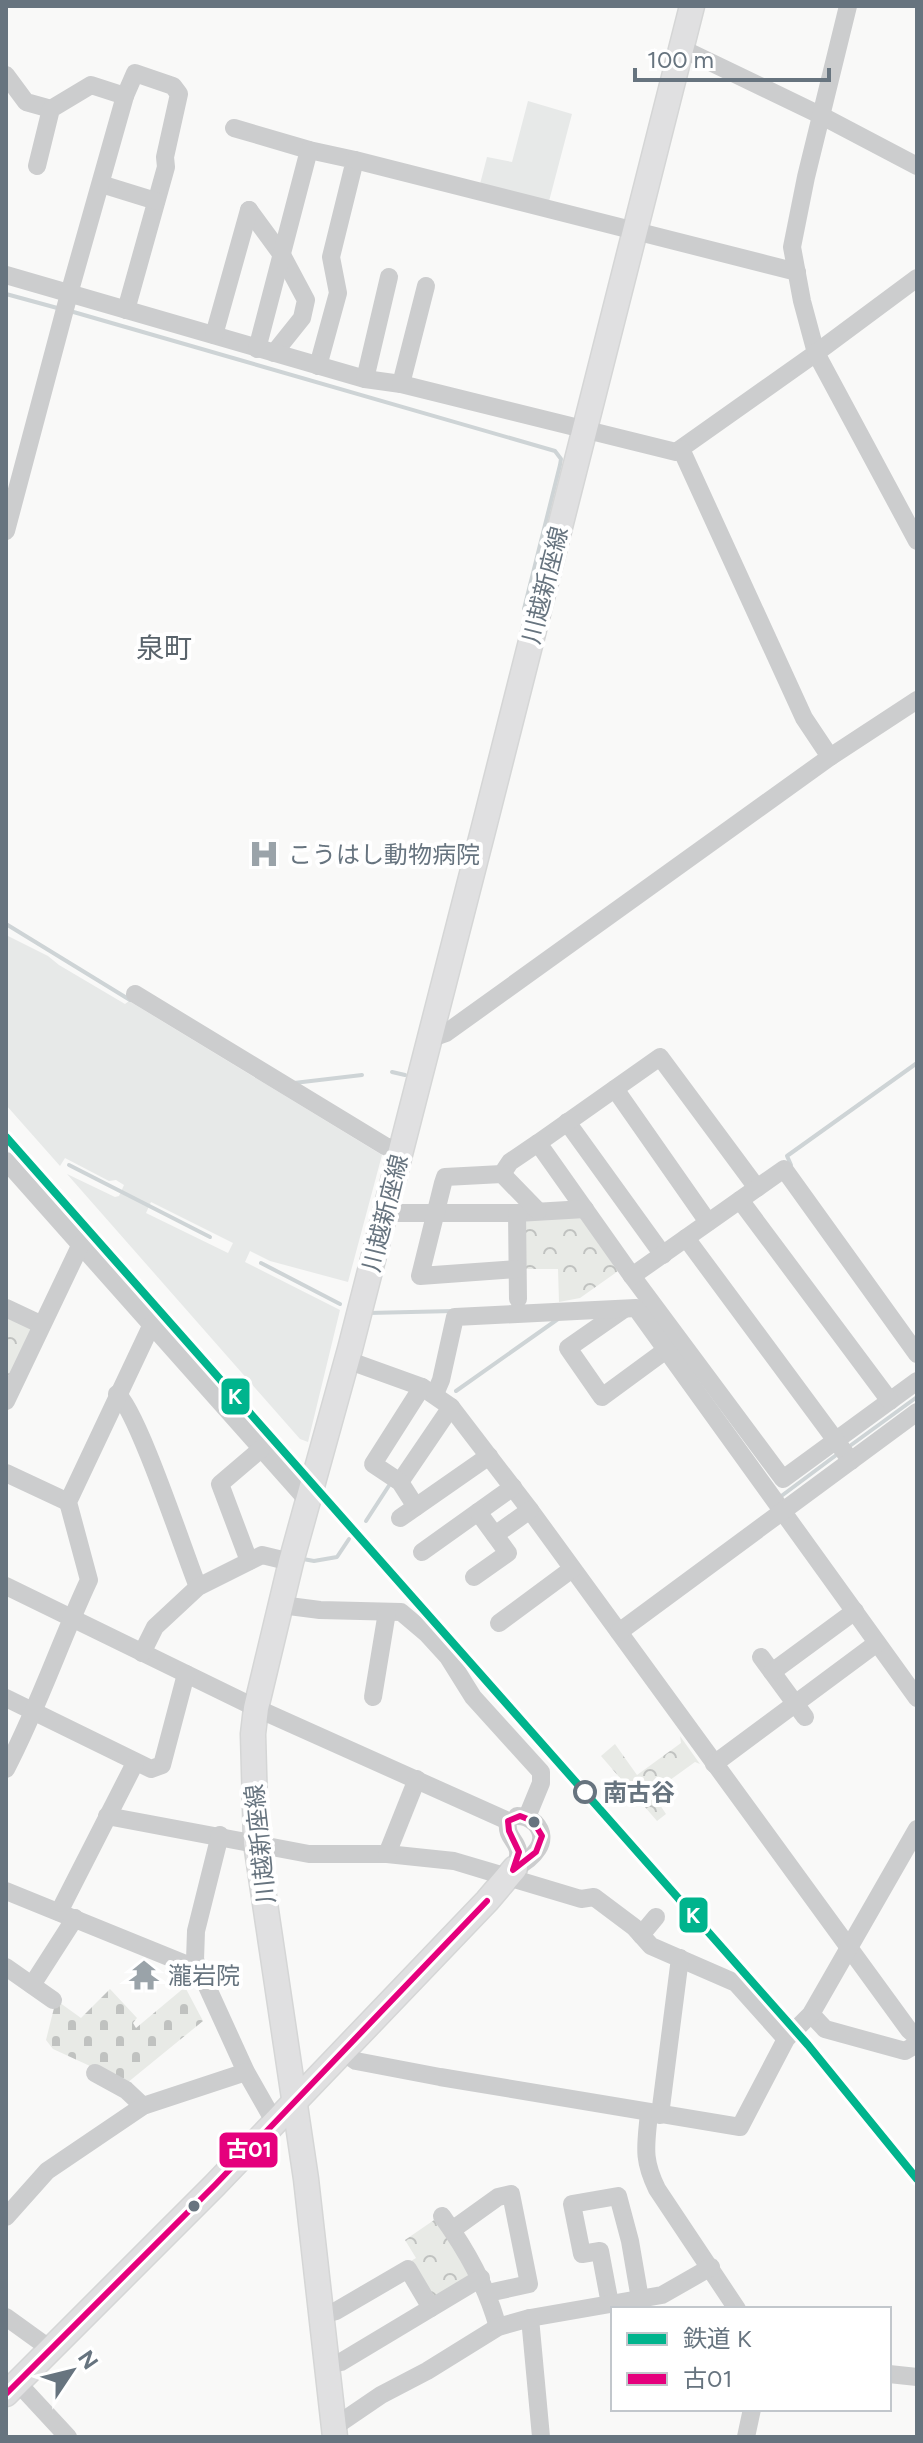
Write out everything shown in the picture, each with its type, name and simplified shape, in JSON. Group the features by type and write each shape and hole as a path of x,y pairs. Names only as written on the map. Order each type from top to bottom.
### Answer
{"main road":[{"name":"川越新座線","path":"334,2432 295,2101 256,1843 253,1734 256,1708 291,1562 401,1152 692,6"},
{"path":"11,2388 275,2123 514,1864"}],"street":[{"path":"848,6 792,247 816,353 917,541"},
{"path":"681,48 917,166"},
{"path":"6,531 69,294 125,96 135,73 173,86 179,94 165,157 166,167 126,310"},
{"path":"6,75 26,102 51,109"},
{"path":"37,166 51,109 91,85 125,96"},
{"path":"234,128 309,150 797,272"},
{"path":"266,351 282,255 309,150"},
{"path":"318,366 338,293 331,257 355,160"},
{"path":"101,184 156,201"},
{"path":"214,335 249,210 282,255 306,300 302,318 266,351"},
{"path":"6,275 365,379 401,384 670,452 681,449 917,278"},
{"path":"365,379 389,277"},
{"path":"401,384 426,286"},
{"path":"681,449 804,718 830,757"},
{"path":"429,1039 446,1033 830,757 917,700"},
{"path":"135,994 385,1146 401,1152"},
{"path":"502,1174 510,1162 660,1057 757,1188"},
{"path":"615,1089 708,1222"},
{"path":"567,1122 663,1255"},
{"path":"538,1143 632,1276 783,1479 917,1381"},
{"path":"8,1168 81,1244 308,1501"},
{"path":"632,1276 784,1169 917,1354"},
{"path":"517,1269 420,1276 445,1177 502,1174 538,1211"},
{"path":"740,1200 890,1401"},
{"path":"385,1213 517,1213 585,1209"},
{"path":"517,1213 518,1299"},
{"path":"686,1238 851,1461"},
{"path":"6,1401 40,1324 81,1244"},
{"path":"6,1308 40,1324"},
{"path":"416,1507 400,1482 373,1464 429,1390 455,1317 636,1308 917,1698"},
{"path":"624,1309 568,1348 602,1397 666,1350"},
{"path":"6,1769 35,1713 90,1576 68,1502 152,1324"},
{"path":"347,1360 429,1390 451,1407 530,1510 848,1949 917,2037"},
{"path":"117,1394 126,1403 198,1587"},
{"path":"400,1482 451,1407"},
{"path":"619,1632 712,1553 783,1510 917,1412"},
{"path":"249,1561 220,1484 261,1449"},
{"path":"400,1518 489,1456"},
{"path":"6,1473 68,1502"},
{"path":"422,1552 513,1487"},
{"path":"495,1535 530,1510"},
{"path":"474,1577 508,1553 478,1512"},
{"path":"142,1653 155,1627 198,1587 262,1555 291,1562"},
{"path":"499,1623 572,1569"},
{"path":"6,1586 256,1708 508,1821"},
{"path":"281,1605 320,1610 401,1612 427,1634 448,1657 473,1697 541,1772 541,1783 527,1817"},
{"path":"800,1710 767,1664 855,1611"},
{"path":"373,1697 387,1612"},
{"path":"714,1764 800,1710 877,1643"},
{"path":"6,1698 151,1769 162,1765 186,1674"},
{"path":"32,1985 67,1915 107,1816 135,1763"},
{"path":"387,1854 417,1779"},
{"path":"107,1816 309,1854 387,1854 523,1864 543,1840 540,1830 527,1817 516,1816 508,1821"},
{"path":"508,1821 507,1832 514,1864"},
{"path":"343,2052 356,2061 740,2127 786,2039 811,2014 917,1829"},
{"path":"220,1835 196,1931 195,1956 198,1969 246,2072 275,2123"},
{"path":"905,1849 917,1864"},
{"path":"514,1864 581,1899 594,1897 651,1946 736,1983 786,2039"},
{"path":"6,1891 198,1969"},
{"path":"641,1935 656,1917"},
{"path":"680,1958 645,2160 657,2189 736,2307"},
{"path":"6,1967 53,2000"},
{"path":"811,2014 825,2029 905,2051 917,2044"},
{"path":"9,2207 47,2171 143,2106 246,2072"},
{"path":"95,2073 126,2090 143,2106"},
{"path":"327,2365 341,2362 431,2308 485,2286 529,2284 511,2194 498,2197 447,2223 467,2250 485,2286 498,2327"},
{"path":"610,2304 600,2251 582,2254 572,2204 618,2196 640,2299"},
{"path":"334,2432 381,2395 498,2327 530,2318 662,2295 711,2267"},
{"path":"321,2315 336,2311 408,2269 431,2308"},
{"path":"6,2317 49,2348"},
{"path":"530,2318 541,2437"},
{"path":"891,2374 917,2377"},
{"path":"11,2388 68,2437"},
{"path":"746,2437 752,2411"}],"shaded area":[{"path":"528,101 572,114 548,205 480,184 487,157 512,162"},
{"path":"6,935 48,956 125,1004 129,1001 382,1155 348,1282 270,1261 250,1251 245,1262 340,1310 308,1442 300,1439 67,1174 115,1197 119,1196 124,1185 116,1180 109,1181 65,1158 60,1166 6,1105","holes":["151,1202 233,1243 228,1253 146,1213"]}],"green space":[{"path":"580,1215 621,1269 580,1298 559,1302 558,1269 523,1269 525,1218"},
{"path":"6,1314 30,1326 32,1331 6,1387"},
{"path":"680,1736 700,1764 695,1762 652,1793 666,1814 657,1821 601,1756 615,1744 637,1775 681,1743"},
{"path":"185,1987 203,2021 127,2083 53,2049 46,2040 56,2000 81,2018 110,1989 137,2018 133,2023 136,2028"},
{"path":"437,2218 473,2274 432,2298 411,2261 416,2258 405,2240"}],"waterway":[{"path":"6,294 61,309"},
{"path":"70,311 555,451 561,459 560,465 524,609"},
{"path":"6,924 130,1000"},
{"path":"791,1165 787,1156 917,1063"},
{"path":"392,1072 405,1075"},
{"path":"294,1083 362,1075"},
{"path":"69,1165 210,1237"},
{"path":"261,1263 340,1304"},
{"path":"368,1313 454,1311"},
{"path":"456,1391 558,1319"},
{"path":"847,1448 917,1397"},
{"path":"780,1497 839,1453"},
{"path":"366,1521 390,1484"},
{"path":"303,1559 314,1561 337,1557 349,1539"}],"rail line":[{"name":"K","path":"6,1137 808,2045 917,2179"}],"transit line":[{"name":"古01","path":"520,1816 533,1821 542,1836 536,1852 513,1870 519,1852 509,1831 508,1821 520,1816"},
{"name":"古01","path":"6,2394 215,2185 487,1901"}],"place":[{"name":"こうはし動物病院","path":"264,854"},
{"name":"南古谷","path":"585,1792"},
{"name":"瀧岩院","path":"144,1975"}],"district":[{"name":"泉町","path":"164,648"}]}
